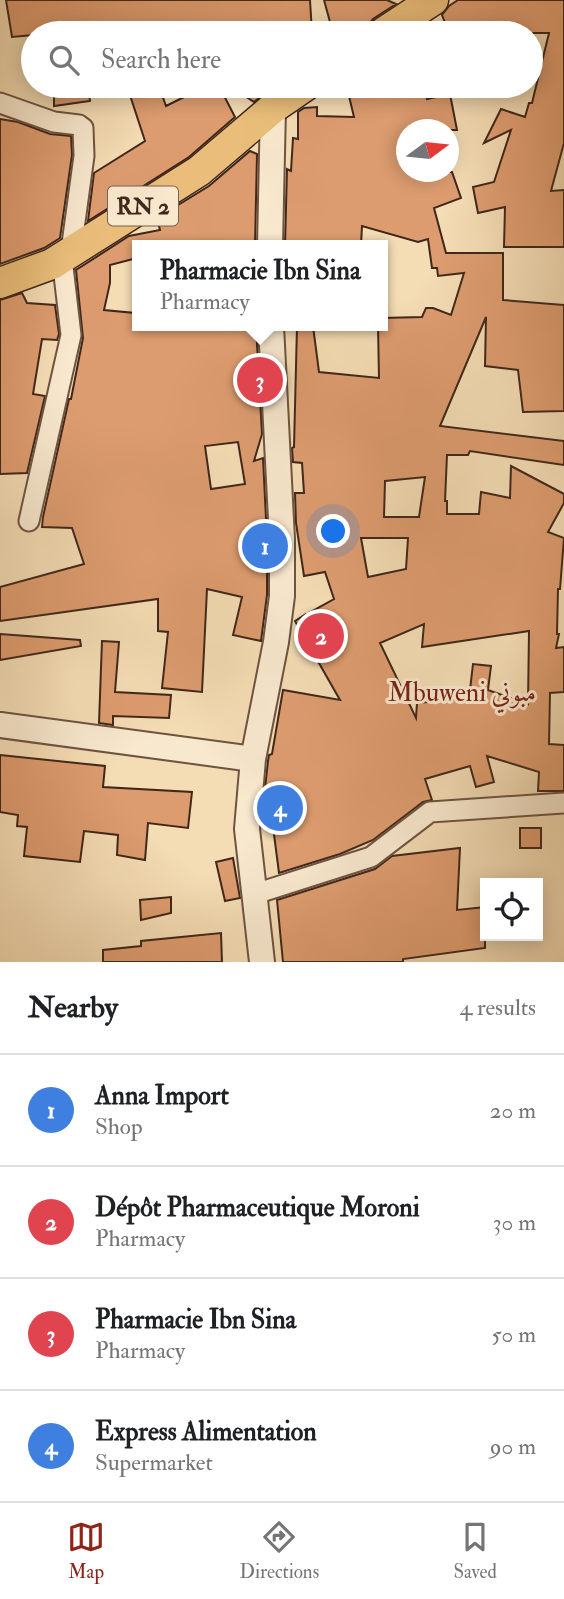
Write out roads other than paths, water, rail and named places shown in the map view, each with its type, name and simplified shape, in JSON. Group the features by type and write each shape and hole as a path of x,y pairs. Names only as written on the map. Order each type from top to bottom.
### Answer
{"main road":[{"path":"401,21 433,0"},
{"name":"RN 2","path":"0,284 66,255 199,171 288,98"}],"street":[{"path":"0,103 54,122 79,125 83,128 84,156 66,255 71,335 29,521"},
{"path":"270,240 273,108"},
{"path":"262,962 247,829 253,759 276,642 282,596 282,539 271,331"},
{"path":"0,725 253,759"},
{"path":"255,894 371,857 430,812 564,803"}],"place":[{"name":"Pharmacie Ibn Sina","path":"260,380"},
{"name":"Anna Import","path":"265,546"},
{"name":"Dépôt Pharmaceutique Moroni","path":"321,636"},
{"name":"Express Alimentation","path":"280,808"}],"district":[{"name":"Mbuweni مبوني","path":"462,692"}]}
